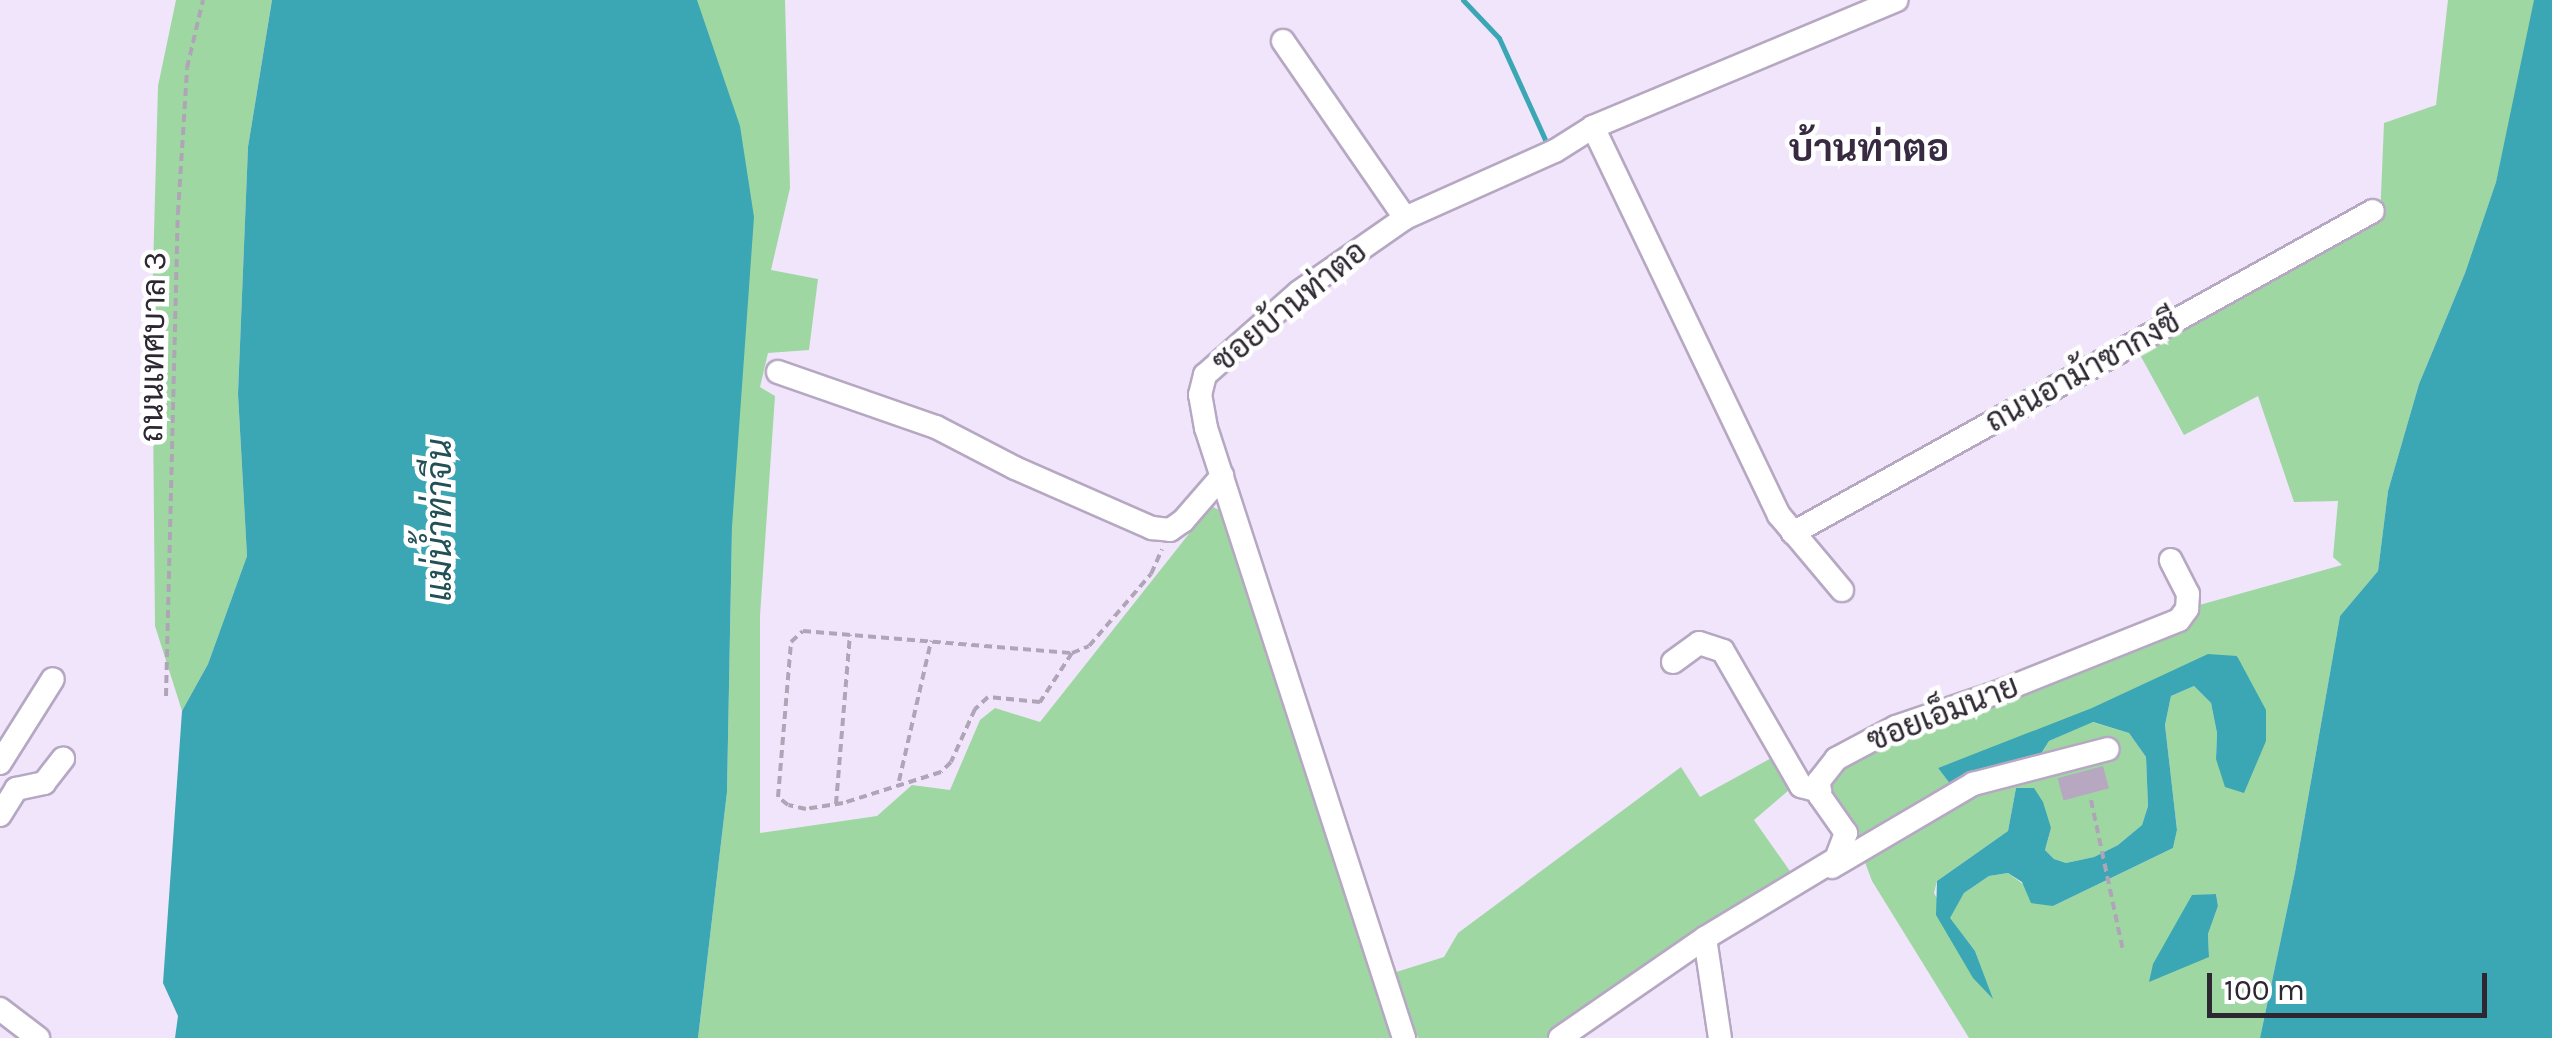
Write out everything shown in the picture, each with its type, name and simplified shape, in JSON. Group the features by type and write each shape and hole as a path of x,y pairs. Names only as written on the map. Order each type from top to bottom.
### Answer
{"street":[{"name":"ซอยบ้านท่าตอ","path":"1404,1038 1222,476 1200,396 1205,375 1298,292 1405,218 1545,156 1593,127 1897,0"},
{"path":"1283,41 1405,218"},
{"path":"1593,127 1779,514 1842,590"},
{"name":"ถนนอาม้าซากงซี","path":"1793,533 2374,211"},
{"path":"778,372 936,427 1032,476 1152,528 1170,530 1222,476"},
{"name":"ซอยเอ็มนาย","path":"1820,791 1819,781 1836,760 1874,736 2179,620 2187,609 2188,594 2171,560"},
{"path":"1560,1038 1836,859 1846,833 1820,791 1801,786 1724,651 1699,644 1673,662"},
{"path":"0,763 54,678"},
{"path":"1706,942 1973,784 2108,750"},
{"path":"0,814 16,789 44,784 63,759"},
{"path":"1706,942 1720,1038"},
{"path":"0,1008 38,1038"}],"path":[{"name":"ถนนเทศบาล 3","path":"166,696 178,214 187,68 203,0"},
{"path":"1072,654 1040,702 988,697 976,709 951,762 940,772 900,781 836,804 806,809 788,805 778,797 790,642 802,630 1072,654 1089,646 1151,574 1170,530"},
{"path":"836,804 850,634"},
{"path":"900,781 931,642"},
{"path":"2091,800 2123,950"}],"green space":[{"path":"176,0 272,0 248,147 238,394 247,556 208,664 182,711 155,626 152,306 158,86"},
{"path":"697,0 785,0 790,188 771,270 818,279 809,350 768,353 760,387 775,396 760,616 760,833 877,816 912,785 950,790 980,720 995,708 1040,722 1211,506 1225,513 1396,1038 698,1038 727,792 732,527"},
{"path":"2448,0 2534,0 2496,182 2465,273 2419,384 2388,491 2378,571 2340,616 2295,872 2260,1038 1969,1038 1872,881 1849,820 1809,780 1918,706 2053,662 2160,616 2342,565 2333,557 2338,501 2294,502 2258,396 2184,435 2139,353 2380,219 2384,123 2436,105","holes":["2238,656 2216,759 2217,733 2211,703 2194,686 2171,696 2165,725 2177,830 2173,848 2053,906 2008,873 1989,876 1964,893 1949,918 1975,951 1991,996 1934,893 1937,881 2008,831 2016,788 2051,828 2045,850 2054,859 2066,863 2094,857 2118,845 2142,825 2148,806 2146,757 2129,733 2092,722 2049,741 2037,760 1991,767 1951,785 1938,768","2216,894 2218,906 2208,934 2209,956 2182,966 2180,918 2192,896"]},
{"path":"1775,756 1789,790 1754,820 1792,874 1546,1038 1418,1038 1393,973 1444,957 1458,933 1681,767 1700,797"}],"water":[{"name":"แม่น้ำท่าจีน","path":"272,0 697,0 740,126 754,217 732,527 727,792 698,1038 175,1038 178,1016 163,983 182,711 208,664 247,556 238,394 248,147"},
{"path":"2534,0 2552,0 2552,1038 2260,1038 2295,872 2340,616 2378,571 2388,491 2419,384 2465,273 2496,182"},
{"path":"2208,654 2237,656 2266,710 2266,741 2244,793 2225,787 2216,759 2217,733 2211,703 2194,686 2171,696 2165,725 2177,830 2173,848 2053,906 2031,903 2022,882 2008,873 1989,876 1964,893 1950,918 1975,951 1993,999 1973,978 1936,915 1937,881 2008,831 2016,788 2034,788 2043,802 2051,828 2045,850 2054,859 2066,863 2094,857 2118,845 2142,825 2148,806 2146,757 2129,733 2093,722 2049,741 2037,760 2008,773 1990,767 1951,785 1938,768 2092,708"},
{"path":"2216,894 2218,906 2208,934 2209,957 2149,982 2153,964 2192,895"}],"building":[{"path":"2103,766 2109,788 2064,800 2058,778"}],"waterway":[{"path":"1463,0 1499,38 1548,146"}],"district":[{"name":"บ้านท่าตอ","path":"1869,149"}]}
